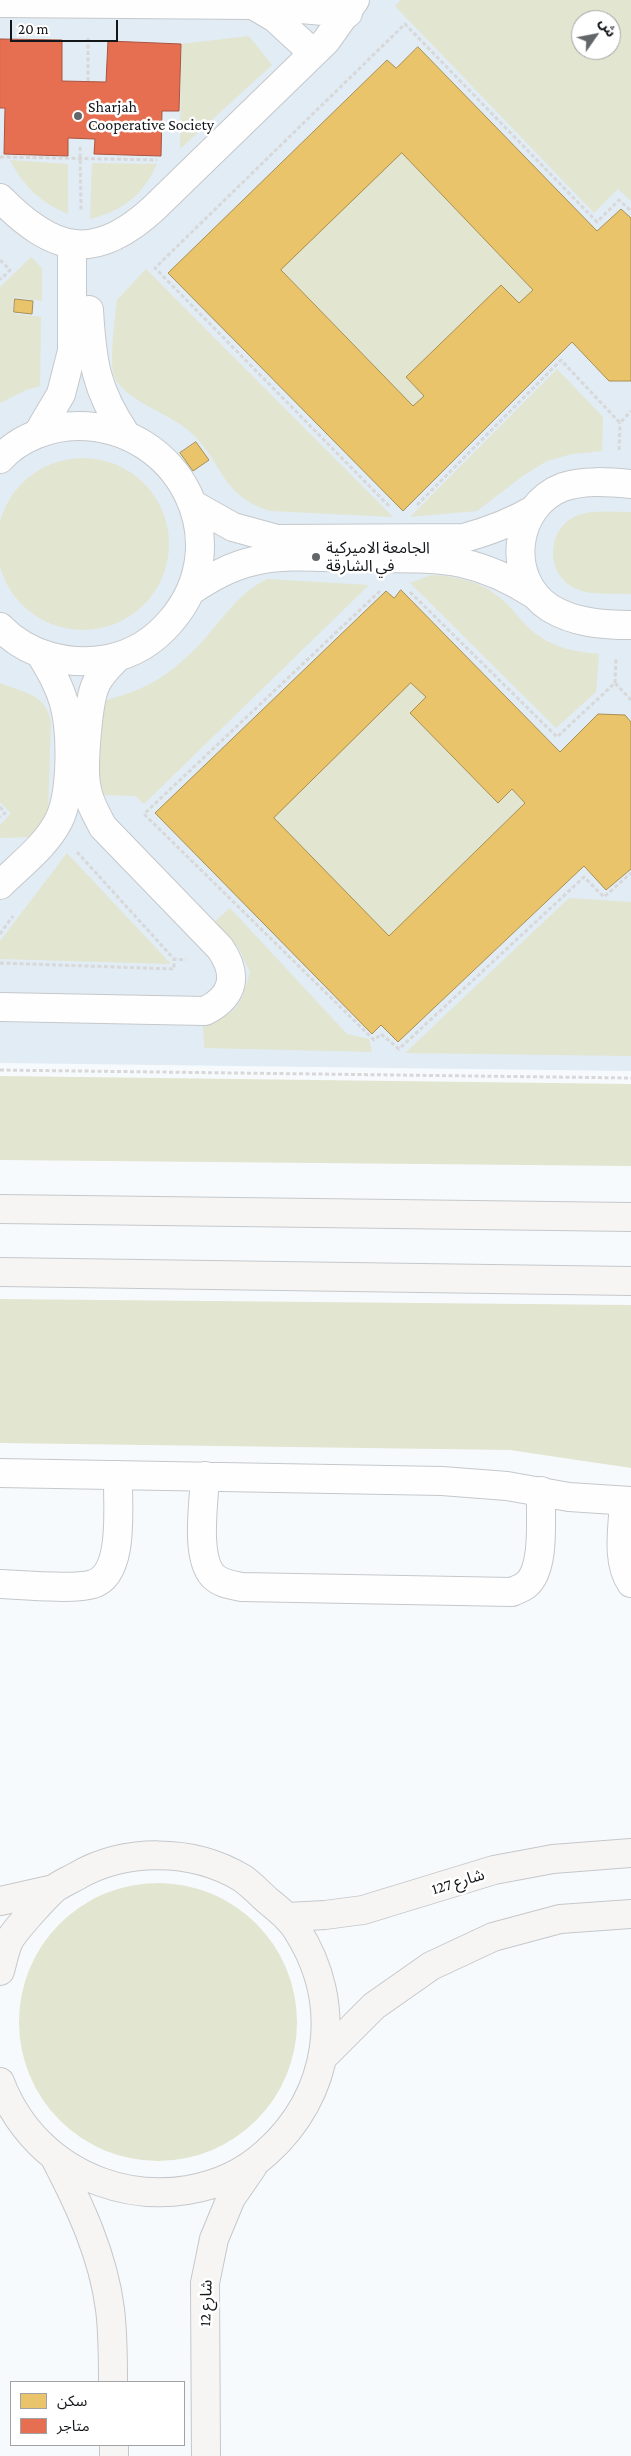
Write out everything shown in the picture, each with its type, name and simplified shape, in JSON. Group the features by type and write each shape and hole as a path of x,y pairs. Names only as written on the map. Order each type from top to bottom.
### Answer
{"street":[{"path":"0,3 352,6"},
{"path":"253,5 276,18 313,53"},
{"path":"0,198 28,223 48,237 75,244 123,233 139,222 326,41 352,6"},
{"path":"38,433 61,394 72,351 75,244"},
{"path":"75,244 94,369 105,399 125,433"},
{"path":"0,459 8,450 38,433 67,426 97,426 125,433 154,451 178,475 194,505 199,533 199,562 192,590 179,612 162,631 142,646 118,657 92,662 66,661 41,655 10,637 0,627"},
{"path":"194,505 233,527 277,539 464,538 504,526 533,510 546,497 562,488 580,483 631,484"},
{"path":"533,510 522,530 519,553 524,575 535,595"},
{"path":"192,590 232,567 254,561 290,557 434,560 461,563 487,570 512,580 535,595 549,608 566,616 598,624 631,625"},
{"path":"0,885 50,835 59,819 67,793 67,720 58,686 41,655"},
{"path":"0,1007 205,1011 219,1004 229,991 232,976 229,960 220,948 103,827 92,806 86,784 90,701 96,684 118,657"},
{"path":"0,1209 631,1217"},
{"path":"0,1272 631,1281"},
{"path":"0,1473 442,1481 507,1486 569,1497 627,1501 623,1565 624,1572 631,1583"},
{"path":"0,1584 79,1586 93,1584 105,1577 113,1566 116,1551 118,1475"},
{"path":"205,1476 202,1550 206,1565 214,1577 228,1585 242,1587 512,1592 526,1585 536,1571 540,1555 541,1491"},
{"name":"شارع 127","path":"287,1917 364,1910 494,1870 553,1859 631,1853"},
{"path":"0,1901 54,1889 89,1869 127,1857 167,1855 206,1862 243,1878 287,1917 296,1929 313,1958 322,1990 326,2024 323,2057 314,2088 299,2116 280,2140 256,2162 225,2179 200,2187 155,2193 112,2186 86,2177 55,2158 28,2133 8,2102 0,2082"},
{"path":"0,1970 10,1939 54,1889"},
{"path":"323,2057 374,2006 431,1966 466,1949 493,1937 560,1919 631,1914"},
{"path":"55,2158 91,2232 102,2270 110,2309 113,2381"},
{"name":"شارع 12","path":"206,2456 205,2283 214,2239 231,2198 256,2162"}],"path":[{"path":"88,81 89,3"},
{"path":"396,512 155,268 405,24 597,222 619,200 631,211"},
{"path":"75,244 82,209 80,147"},
{"path":"0,158 202,161"},
{"path":"0,260 10,270 0,280"},
{"path":"416,506 561,360 620,423 631,410"},
{"path":"381,591 144,814 374,1040 381,1034 400,1049 584,877 604,897 631,873"},
{"path":"409,591 557,737 615,684 631,700"},
{"path":"0,807 5,812 0,817"},
{"path":"0,963 174,969 174,959 73,847"},
{"path":"1,931 14,916"},
{"path":"174,959 229,960"},
{"path":"0,1070 631,1078"}],"shaded area":[{"name":"الجامعة الاميركية في الشارقة","path":"0,0 631,0 631,1071 0,1063"}],"green space":[{"path":"401,0 631,0 631,201 618,189 594,213 395,6"},
{"path":"249,36 272,65 180,149 181,44"},
{"path":"402,153 533,290 519,303 501,285 406,377 424,396 413,406 281,270"},
{"path":"10,160 68,164 68,214 34,193 15,170"},
{"path":"92,163 157,164 145,185 131,200 102,216 90,219"},
{"path":"31,257 42,268 42,301 14,297 12,313 41,317 40,386 26,390 0,403 0,287"},
{"path":"146,269 393,517 270,511 253,504 240,496 231,486 209,453 188,430 137,399 119,385 114,376 112,361 117,300"},
{"path":"557,369 603,417 602,451 572,454 547,461 524,475 477,511 410,517"},
{"path":"75,458 91,458 116,464 138,477 150,489 159,503 163,511 169,536 169,552 163,577 150,599 138,611 124,620 116,624 91,630 75,630 50,624 28,611 11,592 3,577 -1,561 -1,527 3,511 16,489 28,477 42,468 50,464"},
{"path":"631,512 631,594 602,594 581,591 565,582 558,573 554,563 553,552 558,532 565,523 580,514"},
{"path":"431,575 458,578 484,587 503,601 531,630 547,641 572,650 599,654 596,692 556,728 410,583"},
{"path":"267,579 369,585 144,804 135,796 99,795 97,747 104,701 146,686 168,673 201,643 247,592"},
{"path":"0,683 32,695 39,700 48,712 51,722 48,813 30,837 0,838 0,825 11,813 0,802"},
{"path":"411,683 426,697 410,713 497,802 512,789 525,803 389,936 274,818"},
{"path":"67,853 171,964 0,959 0,941"},
{"path":"569,898 631,902 631,1056 405,1053"},
{"path":"230,908 347,1034 369,1039 372,1052 204,1048 203,1023 224,1016 236,1007 244,993 250,972 238,947 212,924"},
{"path":"0,1076 631,1084 631,1166 0,1160"},
{"path":"0,1299 631,1305 631,1468 510,1450 0,1443"},
{"path":"158,1883 185,1886 211,1894 235,1907 256,1924 273,1945 286,1969 294,1995 297,2022 294,2049 286,2075 273,2099 256,2120 235,2137 211,2150 185,2158 158,2161 131,2158 105,2150 81,2137 60,2120 43,2099 30,2075 22,2049 19,2022 22,1995 30,1969 43,1945 60,1924 81,1907 105,1894 131,1886"}],"building: سكن":[{"path":"418,47 597,231 621,209 631,218 631,381 609,381 572,342 403,511 168,273 387,60 396,68","holes":["402,153 533,290 519,303 501,285 406,377 424,396 413,406 281,270"]},
{"path":"15,299 33,301 32,314 14,312"},
{"path":"196,442 209,460 193,471 180,453"},
{"path":"401,590 560,752 598,714 625,715 631,722 631,869 606,890 584,866 398,1042 381,1025 372,1034 155,813 386,591 394,598","holes":["411,683 426,697 410,713 498,803 512,789 525,803 389,936 274,818"]}],"building: متاجر":[{"path":"0,39 62,40 62,81 106,82 108,41 181,44 179,111 162,111 161,156 94,154 95,139 68,138 68,156 4,154 5,108 0,108"}],"place":[{"name":"Sharjah Cooperative Society","path":"78,116"},
{"name":"الجامعة الاميركية في الشارقة","path":"316,557"}]}
